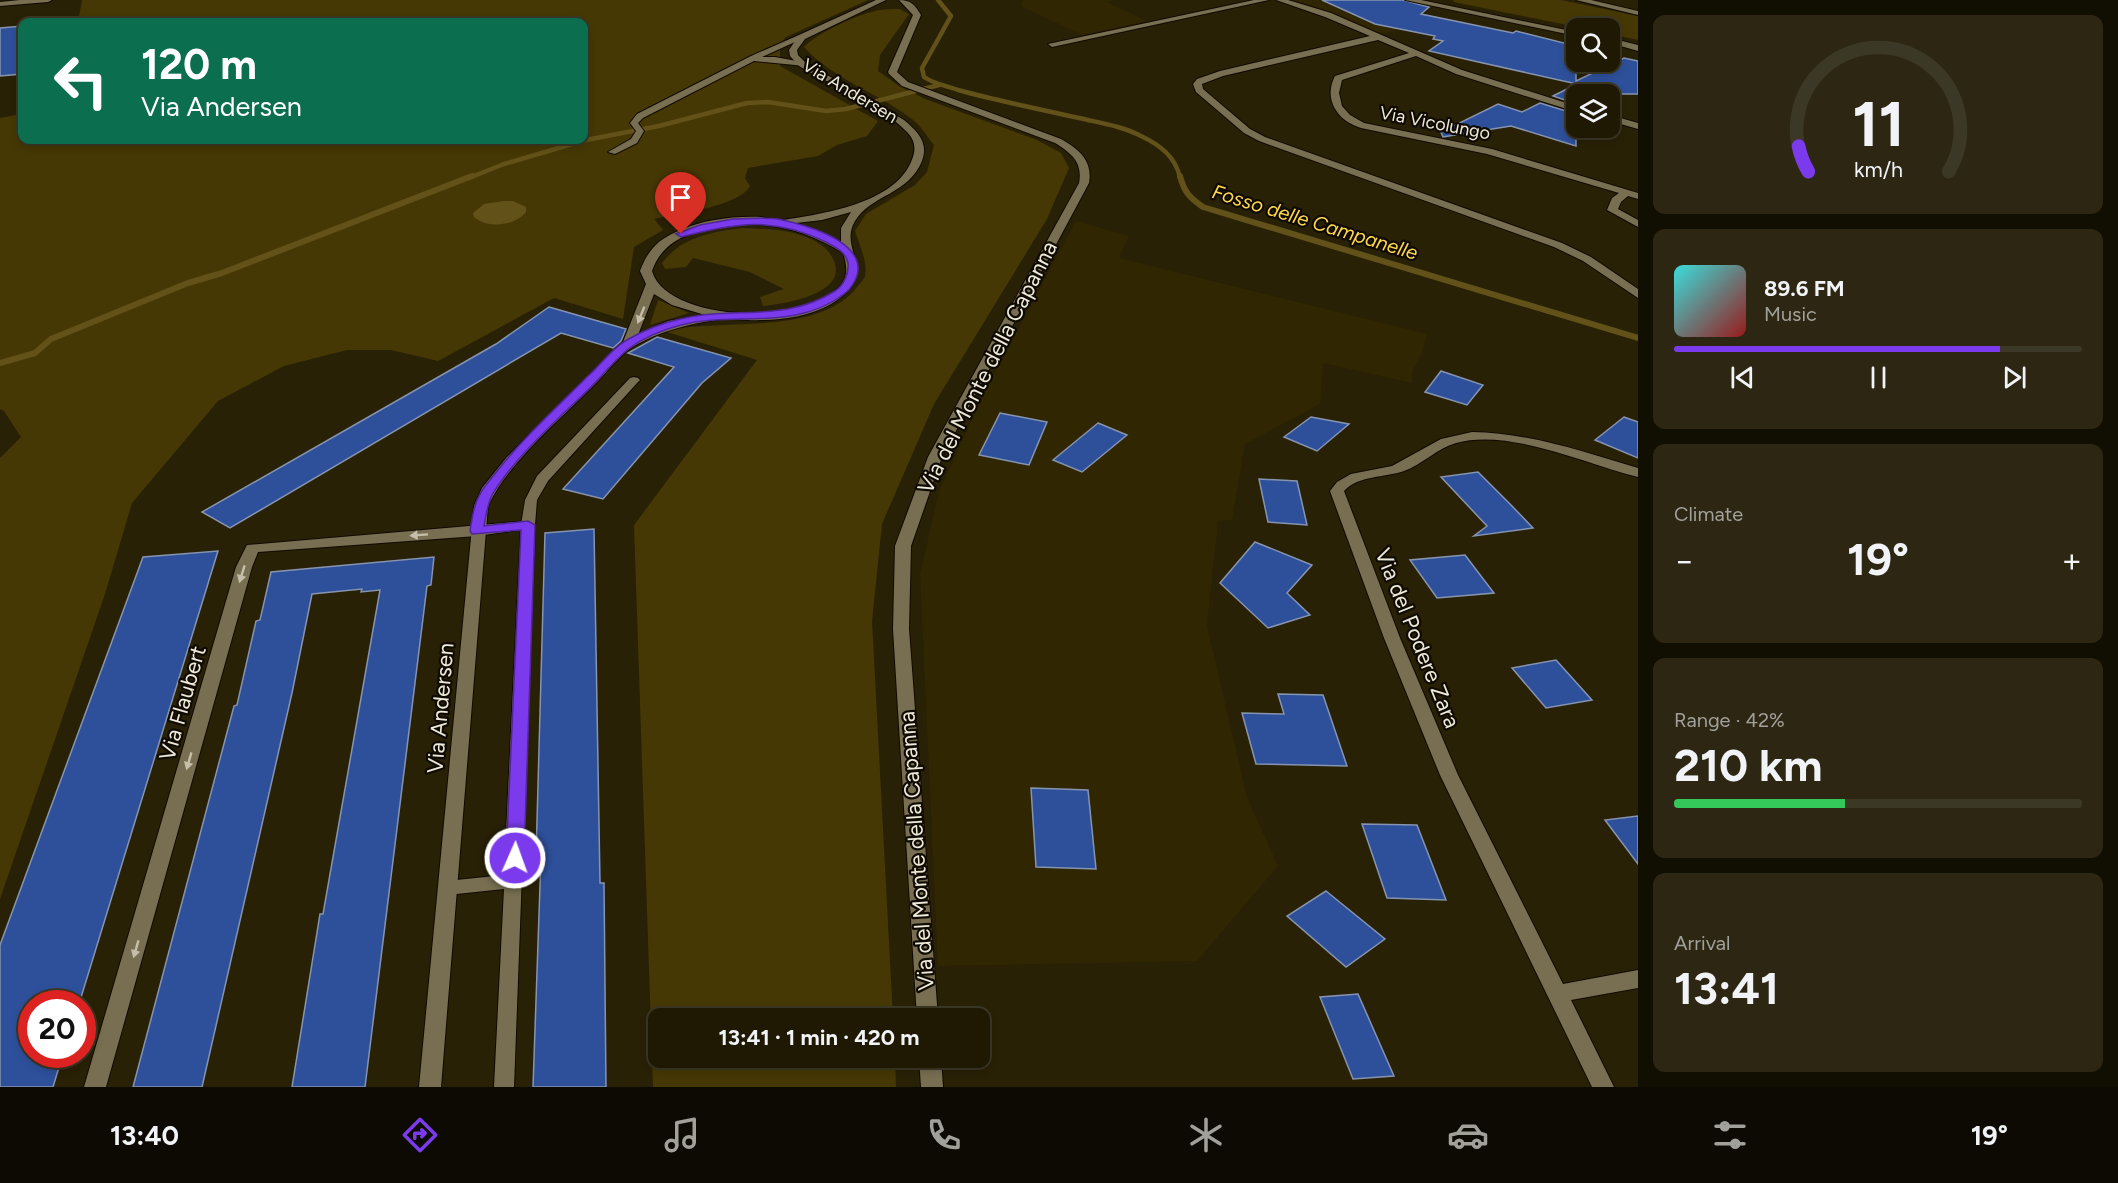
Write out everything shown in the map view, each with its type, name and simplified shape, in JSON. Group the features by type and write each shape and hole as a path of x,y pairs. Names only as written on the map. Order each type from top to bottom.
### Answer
{"street":[{"path":"0,4 48,0"},
{"name":"Via Andersen","path":"651,285 674,301 718,316 740,318 776,316 818,305 840,292 852,276 854,266 848,251 846,227 855,214 908,176 920,150 917,139 909,129 872,104 802,64 793,54 795,45 802,37 882,0"},
{"name":"Via del Monte della Capanna","path":"903,0 916,11 916,18 892,72 899,80 1058,141 1082,160 1086,175 935,457 903,546 901,629 927,1008"},
{"path":"1052,44 1265,0"},
{"path":"1280,0 1316,11 1475,78 1566,106"},
{"path":"1410,0 1566,32"},
{"path":"1580,0 1638,13"},
{"path":"1378,38 1220,74 1197,84 1199,90 1247,131 1262,139 1558,245 1587,259 1638,294"},
{"path":"1620,44 1638,48"},
{"name":"Via Vicolungo","path":"1415,54 1338,78 1333,94 1337,107 1349,120 1361,125 1490,151 1638,196"},
{"path":"1620,121 1638,126"},
{"path":"1626,193 1616,200 1612,210 1638,224"},
{"name":"Via Andersen","path":"628,344 644,311 651,285 646,271 648,263 659,247 673,238 691,230 717,224 822,218 865,206"},
{"name":"Via Andersen","path":"776,222 824,236 848,251"},
{"name":"Via Andersen","path":"430,1087 477,531 483,501 504,469 573,396 628,344 672,324 718,316"},
{"name":"Via del Podere Zara","path":"1603,1087 1449,775 1392,638 1337,491 1354,479 1399,468 1444,442 1471,436 1519,440 1638,473"},
{"path":"477,531 528,525"},
{"name":"Via Flaubert","path":"95,1087 244,567 252,548 477,531"},
{"path":"1557,993 1638,979"},
{"path":"931,1068 932,1087"}],"lane":[{"path":"612,152 634,141 639,129 634,123 640,116 802,37"},
{"path":"749,61 775,59 802,64"},
{"path":"504,1087 528,525 531,500 538,485 634,380"},
{"path":"447,888 514,881"}],"shaded area":[{"path":"82,0 868,0 786,37 780,44 780,66 878,121 867,136 837,145 818,156 748,168 745,178 750,186 734,199 706,208 654,219 663,230 634,247 623,319 554,298 438,361 391,350 347,350 284,366 218,401 132,503 105,594 0,899 0,458 21,437 4,411 0,409 0,118 18,115 18,144 588,144 588,18 79,18"},
{"path":"1023,0 1114,0 1107,2 1147,21 1082,35 1021,6"},
{"path":"1292,0 1403,0 1433,6 1398,30 1380,34 1314,6"},
{"path":"1453,0 1561,0 1638,16 1638,40 1620,36 1620,18 1566,18 1566,25"},
{"path":"899,9 909,14 880,55 878,71 899,86 925,99 1037,140 1061,153 1069,168 1047,219 934,404 882,524 872,621 892,1008 650,1008 634,525 757,360 664,331 686,327 766,323 818,313 840,303 863,280 866,271 863,253 855,231 866,214 915,185 927,172 934,145 913,120 841,77 804,47 828,30 851,19 880,10"},
{"path":"513,201 526,207 526,212 515,220 501,224 486,223 474,217 473,213 484,204"},
{"path":"1076,221 1129,236 1119,258 1427,334 1422,353 1412,372 1412,383 1323,363 1320,404 1245,444 1232,520 1218,521 1207,626 1247,797 1278,866 1197,961 938,966 920,574 939,491 990,382"},
{"path":"742,228 781,231 809,238 829,252 835,264 835,275 830,283 810,296 763,306 760,297 784,289 750,272 693,258 686,267 665,269 662,263 679,247 698,237"},
{"path":"658,300 689,313 650,325"},
{"path":"652,1068 895,1068 896,1087 653,1087"}],"building":[{"path":"1322,0 1403,0 1429,7 1421,14 1513,33 1516,31 1566,44 1566,72 1576,72 1576,81 1595,72 1620,72 1620,60 1624,58 1638,61 1638,94 1620,94 1620,84 1577,84 1429,51 1443,41 1433,39 1435,36 1375,24"},
{"path":"18,26 18,74 0,76 0,28"},
{"path":"1566,90 1566,101 1553,96"},
{"path":"1540,103 1566,111 1566,138 1576,138 1576,146 1511,126 1443,137 1441,132 1498,104 1522,112"},
{"path":"549,307 626,329 621,341 613,348 561,333 230,528 202,512 496,344"},
{"path":"657,337 731,358 702,383 603,499 563,489 674,367 628,353"},
{"path":"1441,371 1483,385 1467,405 1425,392"},
{"path":"1000,413 1047,422 1029,465 979,455"},
{"path":"1311,417 1349,424 1317,451 1284,437"},
{"path":"1624,417 1638,422 1638,458 1595,440"},
{"path":"1098,423 1127,435 1082,472 1053,460"},
{"path":"1478,472 1533,528 1474,536 1487,526 1441,477"},
{"path":"1259,479 1297,481 1307,525 1268,522"},
{"path":"594,529 600,883 604,883 606,1087 533,1087 541,857 536,857 545,533"},
{"path":"1255,542 1312,565 1287,593 1310,615 1268,628 1220,583"},
{"path":"218,551 83,990 18,990 18,1068 59,1068 53,1087 0,1087 0,945 143,557"},
{"path":"1465,555 1494,593 1437,598 1410,560"},
{"path":"434,557 431,585 427,586 365,1087 292,1087 320,914 323,914 380,590 361,592 362,589 312,594 292,693 202,1087 133,1087 234,706 237,705 256,621 260,620 271,572"},
{"path":"1556,660 1592,700 1546,708 1512,668"},
{"path":"1278,694 1323,695 1347,766 1256,764 1242,713 1284,714"},
{"path":"1031,788 1088,790 1096,869 1036,867"},
{"path":"1638,816 1638,864 1605,820"},
{"path":"1362,824 1417,825 1446,900 1387,898"},
{"path":"1326,891 1385,939 1346,967 1287,916"},
{"path":"1358,994 1394,1076 1353,1079 1320,997"}],"waterway":[{"name":"Fosso delle Campanelle","path":"938,0 951,16 922,68 924,77 973,94 1111,125 1134,133 1155,143 1166,152 1175,164 1180,178"},
{"path":"588,140 659,126 747,103 768,102 826,111 846,109 939,85"},
{"path":"469,178 504,164 572,144"},
{"path":"0,363 35,353 51,339 188,283 222,273 472,176"},
{"name":"Fosso delle Campanelle","path":"1180,176 1188,194 1203,207 1638,338"}],"route":[{"path":"515,858 528,525 477,531 480,510 486,495 520,450 628,344 682,321 718,316 758,318 807,309 840,292 848,283 853,272 854,266 848,251 824,236 776,222 754,220 717,224 681,234"}]}
